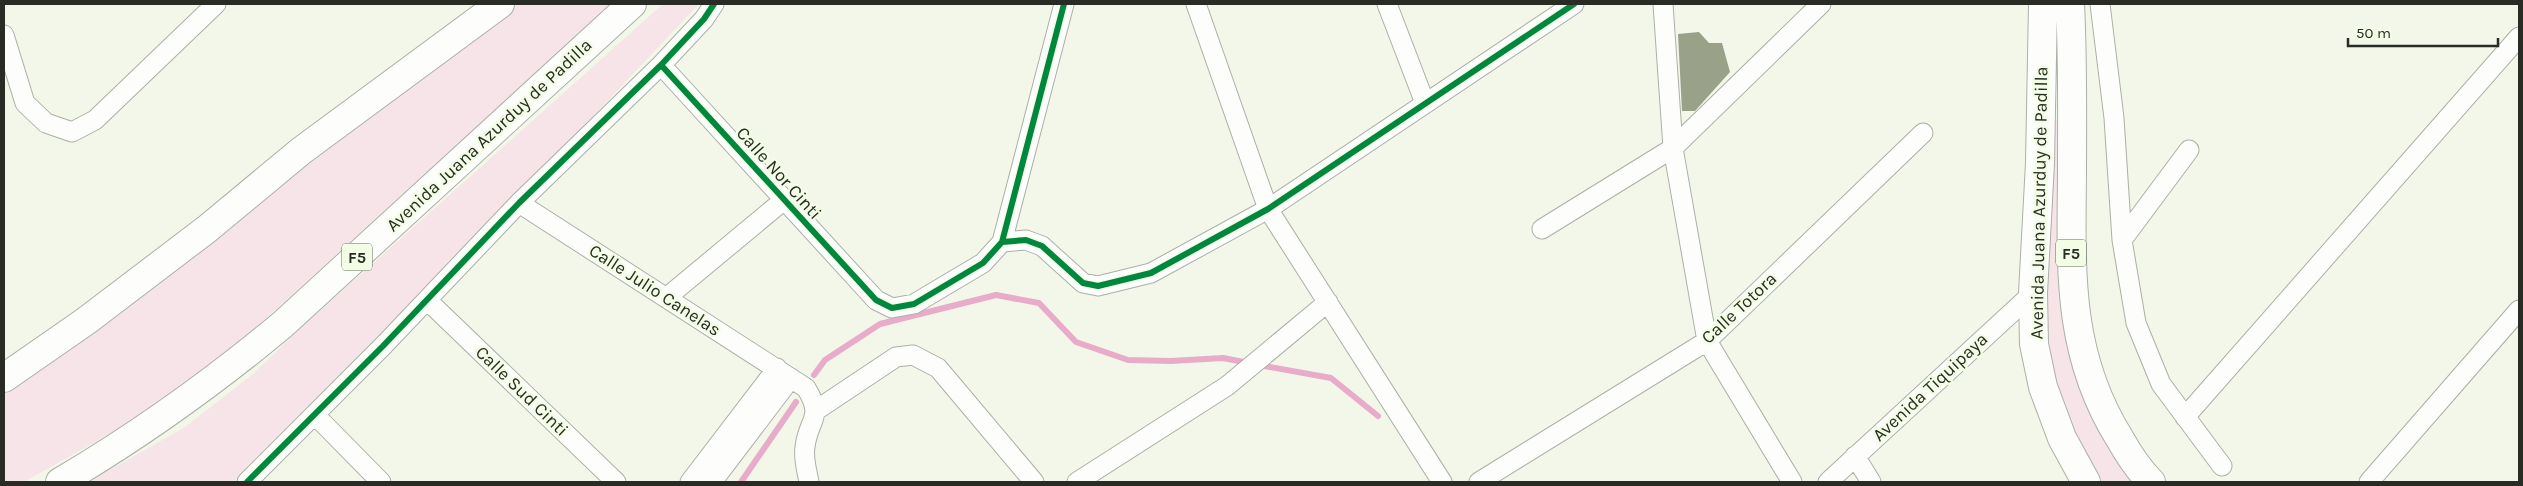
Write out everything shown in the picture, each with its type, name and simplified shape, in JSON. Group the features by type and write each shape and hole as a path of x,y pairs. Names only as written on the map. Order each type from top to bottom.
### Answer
{"highway":[{"path":"4,378 86,321 207,229 301,151 500,4"},
{"name":"Avenida Juana Azurduy de Padilla","path":"60,482 113,451 178,408 223,375 282,325 632,4"},
{"name":"Avenida Juana Azurduy de Padilla","path":"2043,4 2040,163 2033,293 2034,344 2043,387 2062,438 2086,482"},
{"name":"Avenida Juana Azurduy de Padilla","path":"2070,4 2073,56 2071,274 2077,329 2086,370 2097,398 2131,457 2151,482"}],"street":[{"path":"4,36 25,103 46,123 72,132 95,120 216,4"},
{"path":"247,482 427,300 519,202 661,65 704,19 714,4"},
{"path":"1064,4 1002,242 1026,240 1042,246 1083,283 1098,286 1151,273 1268,209 1574,4"},
{"path":"1196,4 1268,209 1442,482"},
{"path":"1387,4 1425,103"},
{"path":"1663,4 1673,148 1706,341 1792,482"},
{"path":"1542,229 1673,148 1821,4"},
{"path":"2100,4 2114,118 2122,240 2136,322 2161,384 2222,466"},
{"path":"2185,417 2519,37"},
{"name":"Calle Nor Cinti","path":"661,65 876,300 892,308 914,304 983,263 1002,242"},
{"name":"Calle Totora","path":"1479,482 1706,341 1923,133"},
{"path":"2122,240 2189,150"},
{"path":"666,298 784,200"},
{"name":"Calle Julio Canelas","path":"519,202 806,388 816,404 815,411"},
{"name":"Avenida Tiquipaya","path":"1828,482 2033,293"},
{"name":"Calle Sud Cinti","path":"427,300 616,482"},
{"path":"1077,482 1227,386 1328,302"},
{"path":"2368,482 2519,310"},
{"path":"809,482 805,447 815,411 896,357 913,355 938,368 1034,482"},
{"path":"690,482 784,373"},
{"path":"712,482 784,373"},
{"path":"315,415 381,482"},
{"path":"1855,456 1871,482"}],"shaded area":[{"path":"518,4 610,4 227,354 180,391 109,434 24,482 4,482 4,395 123,312 257,200 470,42"},
{"path":"663,4 699,4 402,318 233,482 89,482 185,427 253,374 302,327"},
{"path":"2052,120 2062,121 2060,253 2139,482 2100,482 2076,440 2060,397 2051,352 2046,307 2045,260"}],"building":[{"path":"1699,32 1709,43 1722,43 1730,72 1695,111 1682,111 1678,34"}],"waterway":[{"path":"814,375 825,360 880,324 996,295 1039,303 1076,342 1128,360 1171,361 1223,358 1249,363"},
{"path":"1259,365 1331,378 1378,416"},
{"path":"741,482 796,402"}],"cycle path":[{"path":"247,482 383,346 519,203 661,65 704,19 714,4"},
{"path":"661,65 876,300 892,308 914,304 983,263 1002,242 1064,4"},
{"path":"1002,242 1026,240 1042,246 1083,283 1098,286 1151,273 1268,209 1574,4"}]}
